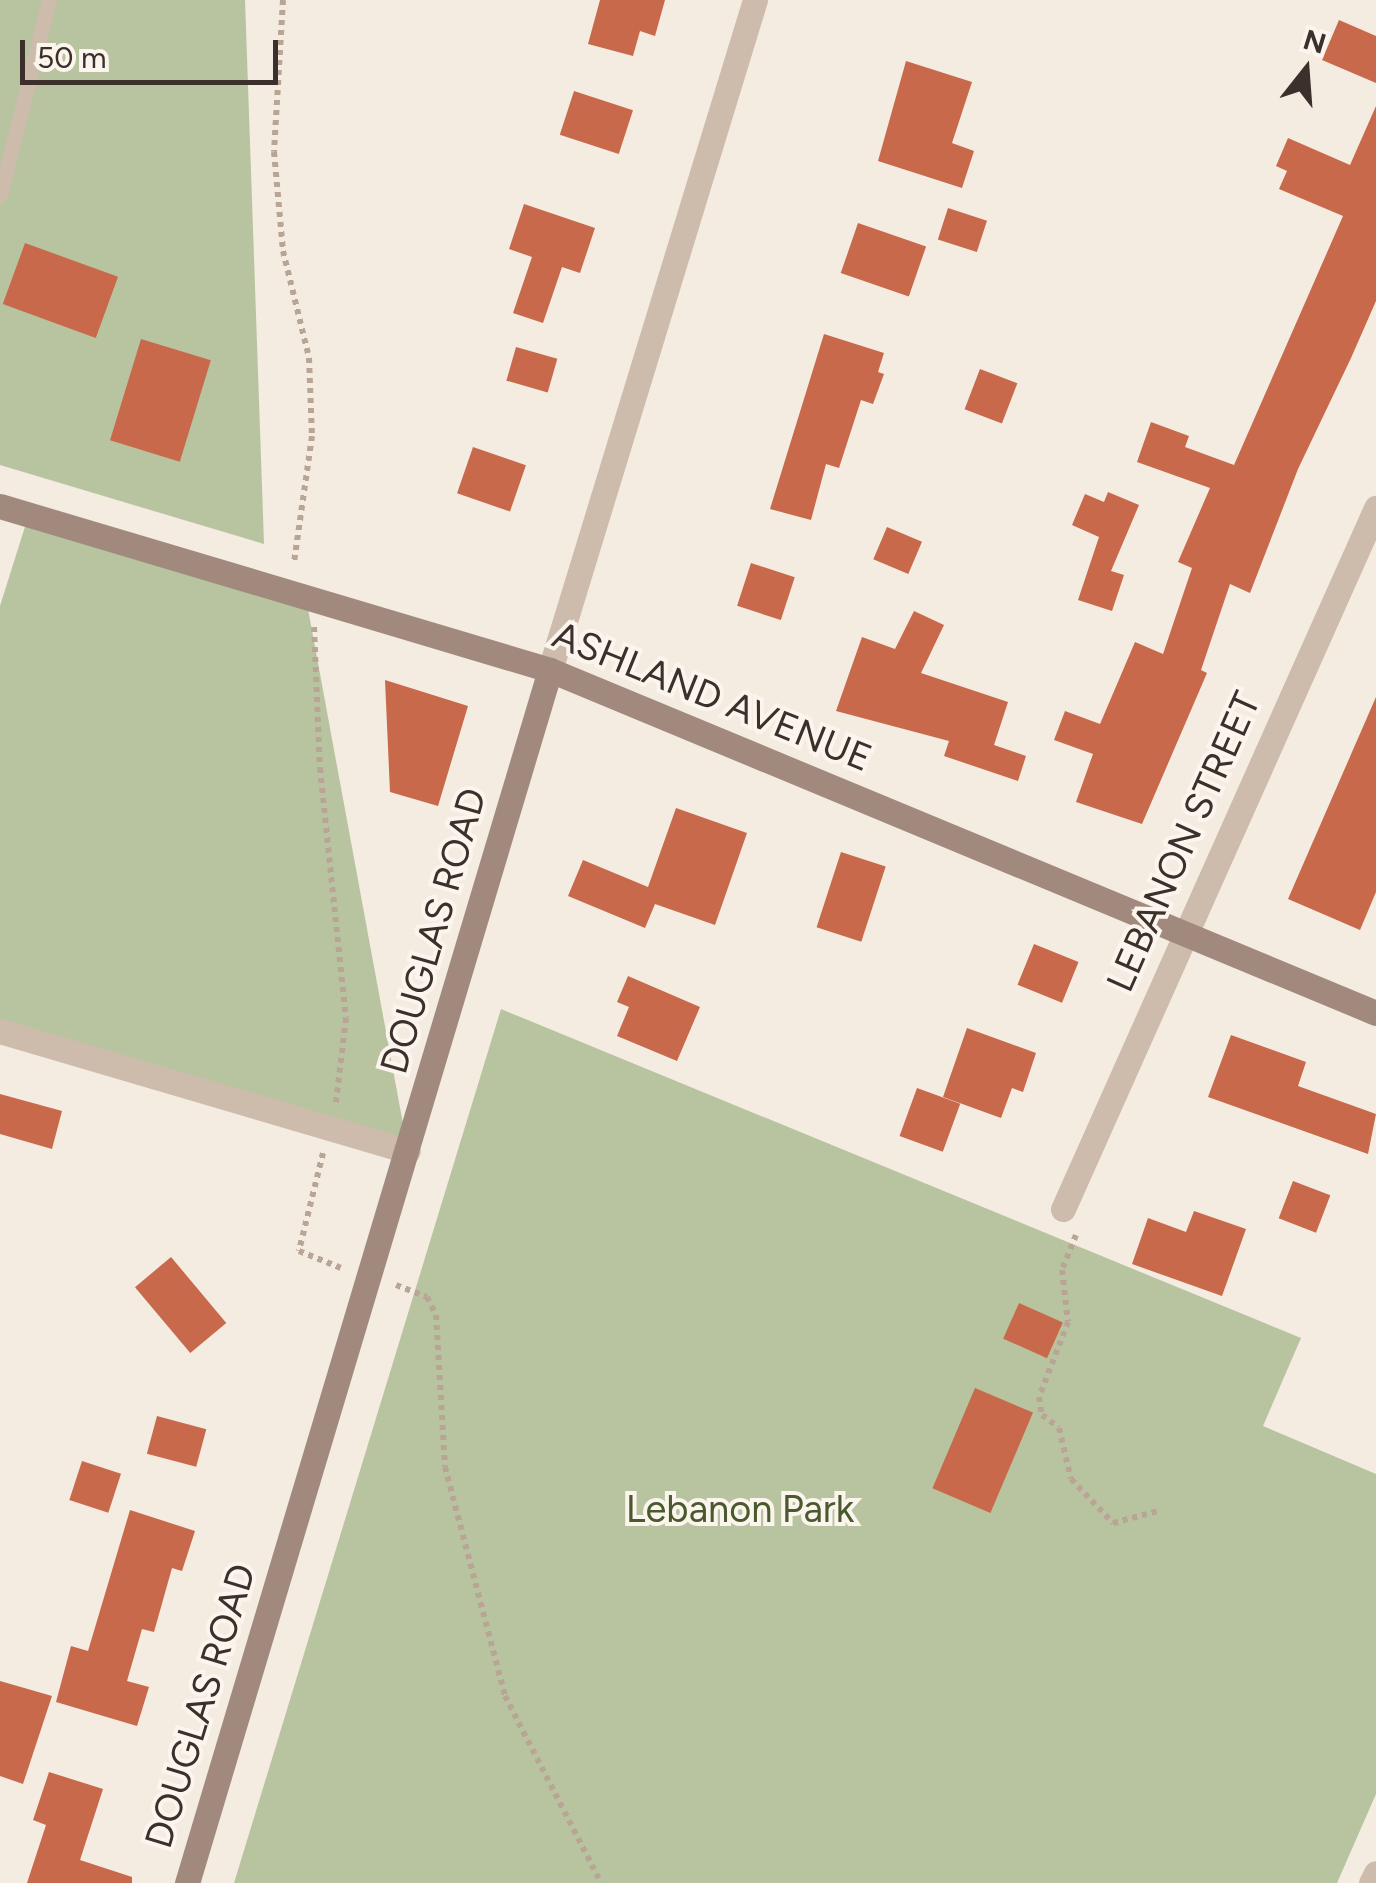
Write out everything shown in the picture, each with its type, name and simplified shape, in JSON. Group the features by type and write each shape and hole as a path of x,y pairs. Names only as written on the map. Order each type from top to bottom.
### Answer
{"street":[{"name":"DOUGLAS ROAD","path":"186,1883 755,0"},
{"name":"ASHLAND AVENUE","path":"0,506 550,670 1185,930 1376,1014"},
{"name":"LEBANON STREET","path":"1072,1216 1185,930 1376,508"},
{"path":"0,1031 408,1152"},
{"path":"1372,1883 1376,1872"}],"lane":[{"path":"0,195 49,0"}],"path":[{"path":"283,0 274,152 283,251 309,358 312,436 292,557"},
{"path":"316,633 320,768 346,1018 336,1103"},
{"path":"323,1155 298,1244 305,1256 338,1266"},
{"path":"1072,1216 1062,1270 1068,1322 1039,1397 1042,1415 1059,1428 1071,1479 1113,1522 1158,1511"},
{"path":"400,1287 427,1297 436,1315 445,1467 505,1696 601,1883"}],"green space":[{"path":"0,0 245,0 264,544 0,465"},
{"path":"29,514 306,598 408,1151 0,1030 0,606"},
{"name":"Lebanon Park","path":"501,1009 1301,1338 1263,1426 1376,1474 1376,1794 1337,1883 234,1883"}],"building":[{"path":"600,0 665,0 655,36 640,31 633,56 588,44"},
{"path":"1339,20 1376,36 1376,83 1322,60"},
{"path":"906,61 972,82 952,143 974,151 962,188 878,161"},
{"path":"574,91 633,110 619,154 560,135"},
{"path":"1376,106 1376,301 1298,469 1250,593 1230,584 1201,670 1207,673 1142,824 1076,802 1093,754 1054,740 1065,711 1100,724 1135,642 1163,654 1192,568 1178,562 1210,488 1137,462 1151,422 1189,436 1185,447 1234,465 1343,216 1279,189 1287,171 1276,166 1288,138 1350,165"},
{"path":"524,204 595,228 580,273 562,267 543,323 513,313 532,257 509,249"},
{"path":"948,208 987,221 977,252 938,239"},
{"path":"858,223 926,246 909,297 841,273"},
{"path":"25,243 118,277 96,338 3,304"},
{"path":"824,334 884,353 878,372 884,374 873,404 861,400 839,468 826,464 811,520 770,509"},
{"path":"141,339 211,360 180,462 110,440"},
{"path":"516,347 557,359 548,392 506,381"},
{"path":"980,369 1017,383 1002,423 965,409"},
{"path":"473,447 526,465 510,512 457,493"},
{"path":"1108,492 1139,505 1111,571 1124,575 1112,611 1078,600 1099,537 1072,525 1085,494 1104,502"},
{"path":"887,527 922,542 908,574 873,559"},
{"path":"751,563 795,577 781,620 737,606"},
{"path":"914,611 944,625 921,673 1008,702 994,745 1026,756 1018,781 944,756 949,741 836,711 862,637 895,649"},
{"path":"385,680 468,706 438,806 390,792"},
{"path":"1376,697 1376,892 1360,930 1288,899"},
{"path":"676,808 747,833 715,925 655,904 645,928 568,896 583,860 648,887"},
{"path":"841,852 886,867 861,942 817,927"},
{"path":"1034,944 1079,962 1062,1003 1018,985"},
{"path":"628,976 700,1007 677,1061 617,1036 629,1007 617,1002"},
{"path":"967,1028 1036,1053 1023,1092 1012,1088 1001,1118 943,1097"},
{"path":"1231,1035 1306,1062 1298,1086 1376,1114 1368,1154 1208,1097"},
{"path":"917,1088 960,1104 943,1152 900,1136"},
{"path":"0,1094 62,1111 52,1149 0,1134"},
{"path":"1293,1181 1330,1195 1316,1233 1279,1218"},
{"path":"1194,1211 1246,1229 1222,1296 1132,1264 1148,1218 1186,1232"},
{"path":"171,1257 226,1323 190,1353 135,1287"},
{"path":"1019,1303 1063,1323 1047,1358 1003,1339"},
{"path":"975,1388 1033,1413 990,1513 932,1488"},
{"path":"157,1416 206,1429 196,1467 147,1454"},
{"path":"82,1461 121,1474 108,1513 69,1500"},
{"path":"130,1510 195,1531 182,1571 172,1568 154,1632 142,1629 127,1681 149,1687 137,1726 56,1702 71,1646 88,1651"},
{"path":"0,1681 52,1696 23,1784 0,1776"},
{"path":"49,1772 103,1789 80,1860 132,1877 132,1883 27,1883 46,1825 33,1820"}]}
